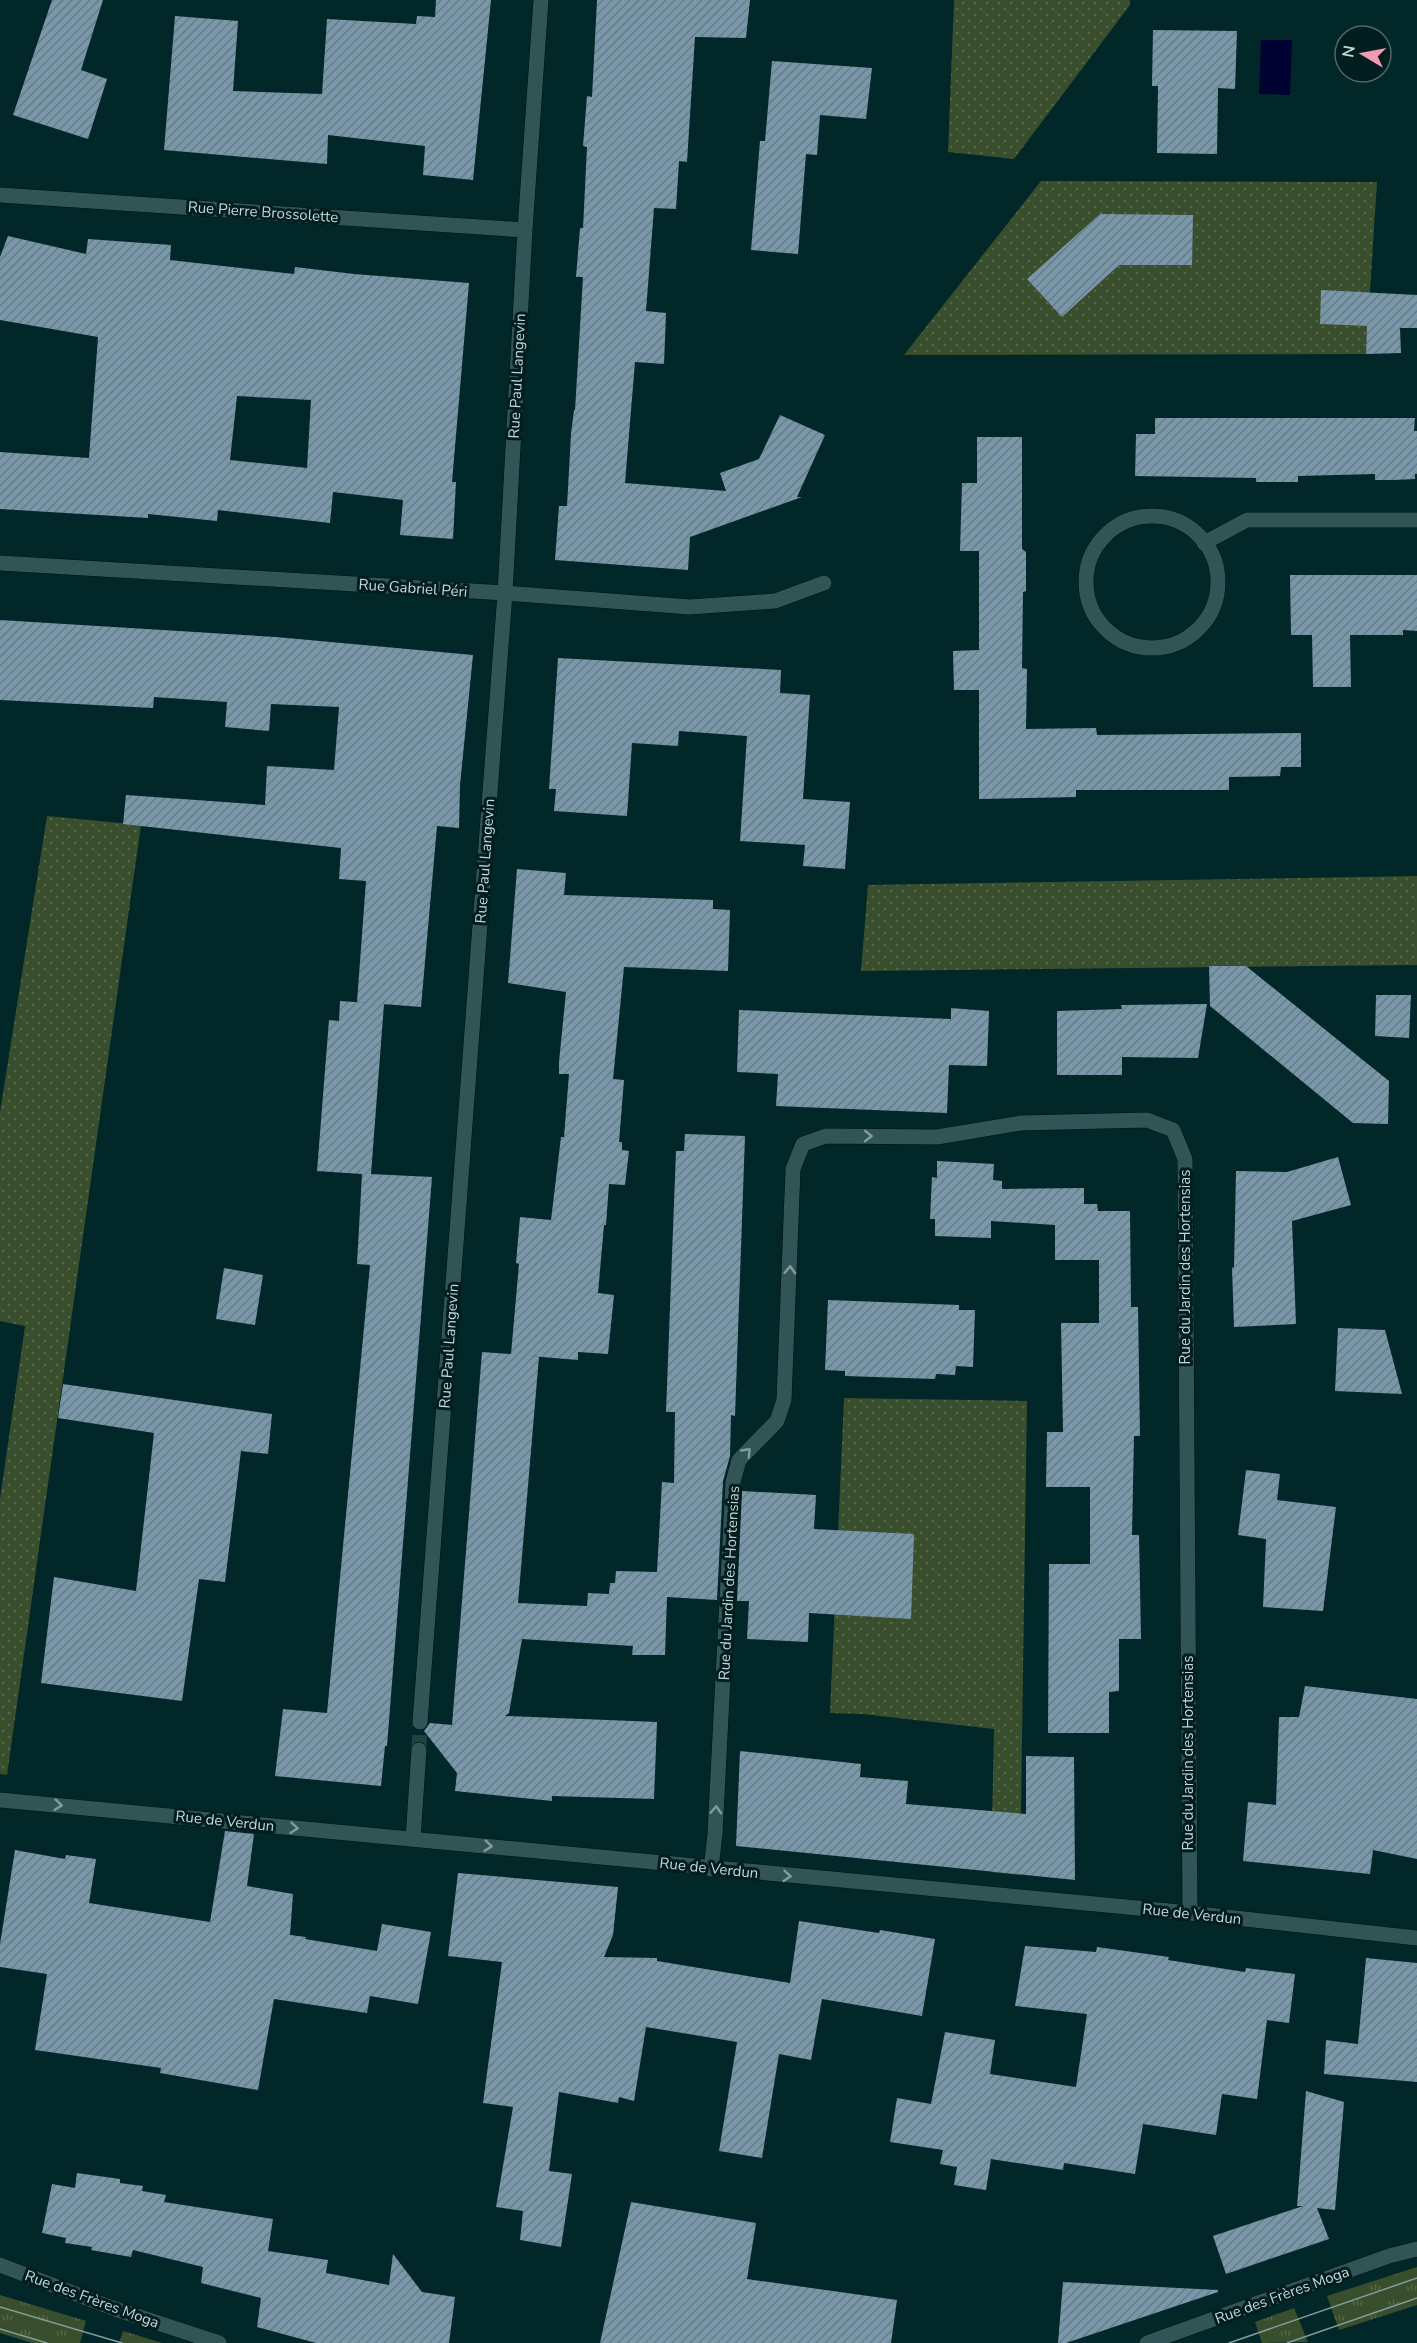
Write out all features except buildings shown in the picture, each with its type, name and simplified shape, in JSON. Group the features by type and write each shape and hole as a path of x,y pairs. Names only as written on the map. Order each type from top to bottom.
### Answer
{"street":[{"name":"Rue Paul Langevin","path":"420,1722 505,594 525,230 541,0"},
{"name":"Rue Pierre Brossolette","path":"0,195 525,230"},
{"path":"1157,516 1179,521 1197,533 1204,543 1211,550 1217,571 1218,593 1210,614 1197,631 1179,643 1158,648 1136,647 1117,638 1101,623 1090,604 1088,594 1086,583 1089,561 1100,542 1116,527 1136,518 1157,516"},
{"path":"1204,543 1247,520 1417,520"},
{"name":"Rue Gabriel Péri","path":"0,562 690,607 775,601 824,583"},
{"name":"Rue du Jardin des Hortensias","path":"711,1869 715,1834 733,1482 739,1460 777,1421 784,1400 794,1168 802,1144 826,1136 937,1137 1021,1123 1147,1120 1173,1130 1185,1159 1190,1913"},
{"path":"413,1839 419,1750"},
{"name":"Rue de Verdun","path":"0,1800 1190,1913 1417,1938"},
{"name":"Rue des Frères Moga","path":"1148,2343 1417,2248"},
{"name":"Rue des Frères Moga","path":"0,2265 115,2309 219,2343"}],"green space":[{"path":"954,0 1130,0 1130,5 1014,159 948,152"},
{"path":"1041,181 1377,182 1366,354 904,355"},
{"path":"47,816 141,825 7,1775 0,1774 0,1499 25,1326 0,1321 0,1112"},
{"path":"1417,876 1417,965 861,971 868,885"},
{"path":"844,1398 1027,1401 1020,1875 991,1872 994,1729 863,1714 830,1713"},
{"path":"1417,2267 1417,2305 1339,2330 1327,2296"},
{"path":"0,2295 86,2321 80,2343 32,2343 0,2333"},
{"path":"1294,2308 1308,2342 1262,2343 1255,2322"},
{"path":"123,2331 162,2343 119,2343"}],"shaded area":[{"path":"1261,40 1292,40 1290,95 1259,94"}],"tunnel":[{"path":"419,1750 420,1722"}],"tram line":[{"path":"1229,2343 1417,2278"},
{"path":"1287,2343 1417,2298"},
{"path":"0,2307 122,2343"},
{"path":"0,2329 47,2343"}]}
